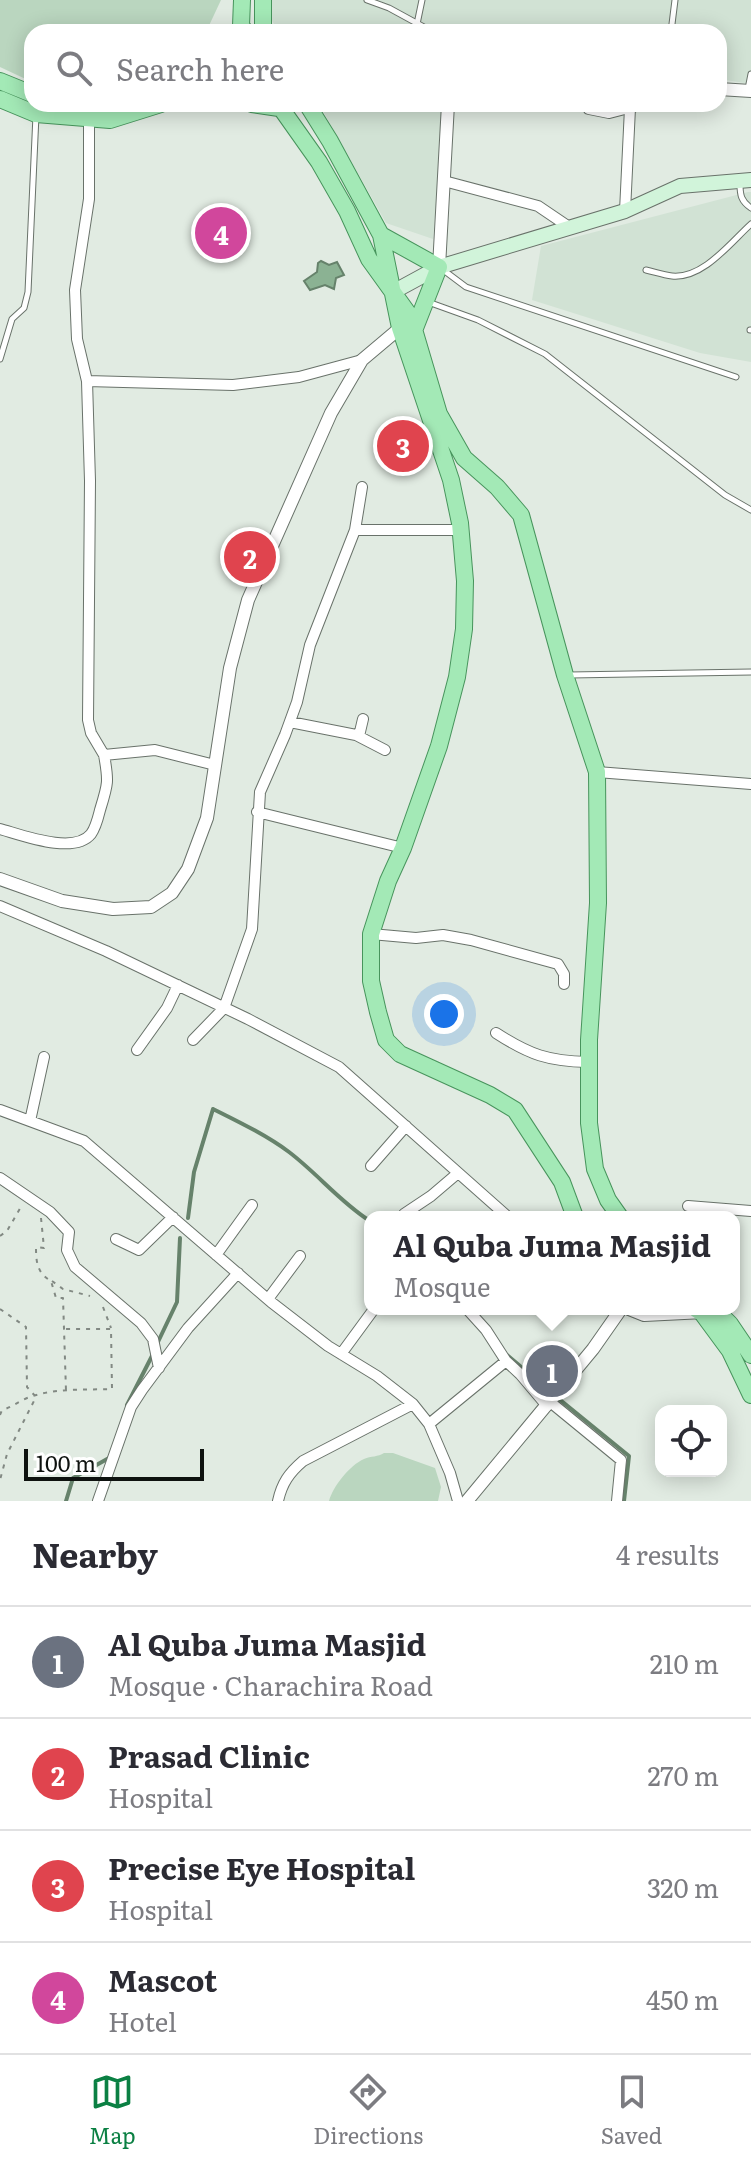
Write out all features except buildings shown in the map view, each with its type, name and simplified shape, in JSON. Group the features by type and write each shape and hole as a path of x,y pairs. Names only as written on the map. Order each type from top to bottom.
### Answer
{"main road":[{"path":"241,24 242,0"},
{"path":"263,0 263,24"},
{"path":"0,81 24,91"},
{"path":"0,99 24,109"},
{"path":"31,112 110,120 136,112"},
{"path":"282,112 319,162 347,211 369,259 393,292 409,327 439,414 464,458 497,487 521,515 565,675 597,772 598,903 588,1062 589,1123 595,1169 616,1211"},
{"path":"312,112 381,235 393,292"},
{"path":"393,292 439,267 625,211 680,186 746,179"},
{"path":"381,235 439,267"},
{"path":"439,267 409,327 451,480 460,530 465,593 464,629 457,677 439,746 371,934 371,981 386,1040 400,1054 490,1095 515,1110 562,1182 573,1211"},
{"path":"715,1315 730,1324 747,1357 751,1395"}],"street":[{"path":"727,89 750,90"},
{"path":"439,267 448,112"},
{"path":"625,211 634,112"},
{"path":"0,829 70,844 89,836 109,780 104,755 91,733 88,720 90,481 87,381 77,339 75,290 89,199 89,119"},
{"path":"444,181 538,206 569,227"},
{"path":"87,381 233,385 299,377 362,360 409,327"},
{"path":"0,879 62,901 113,909 151,907 172,893 188,869 207,818 230,668 248,600 331,413 362,360"},
{"path":"193,1040 224,1008 252,929 260,792 290,722 310,645 355,530 362,487"},
{"path":"355,530 460,530"},
{"path":"359,736 363,719"},
{"path":"290,722 359,736 385,750"},
{"path":"104,755 155,750 215,765"},
{"path":"597,772 751,784"},
{"path":"257,812 403,848"},
{"path":"0,906 178,985 339,1067 501,1211"},
{"path":"371,934 416,938 443,935 503,948 558,964 563,969 564,984"},
{"path":"137,1050 167,1008 178,985"},
{"path":"496,1033 524,1051 559,1061 588,1062"},
{"path":"30,1121 44,1057"},
{"path":"0,1110 84,1141 268,1299 413,1404 429,1424 458,1501"},
{"path":"371,1166 406,1126"},
{"path":"408,1211 458,1173"},
{"path":"0,1178 50,1212 69,1232 67,1250 75,1267 141,1323 153,1339 159,1368"},
{"path":"216,1255 252,1205"},
{"path":"688,1206 751,1211"},
{"path":"116,1239 139,1250 173,1217"},
{"path":"268,1299 300,1256"},
{"path":"98,1501 131,1407 188,1328 238,1273"},
{"path":"341,1354 370,1315"},
{"path":"472,1315 506,1361 548,1404 621,1460 617,1501"},
{"path":"467,1501 593,1349 617,1315"},
{"path":"429,1424 506,1361"},
{"path":"278,1501 291,1471 303,1461 413,1404"}],"lane":[{"path":"367,0 417,24 422,0"},
{"path":"672,24 675,0"},
{"path":"750,90 751,74"},
{"path":"0,359 12,319 24,308 28,292 36,114"},
{"path":"746,179 740,196 751,208"},
{"path":"646,270 672,276 706,266 751,224"},
{"path":"439,267 466,287 736,377"},
{"path":"425,300 478,320 545,354 725,495 751,510"},
{"path":"565,675 751,672"}],"path":[{"path":"0,1236 7,1231 27,1198 41,1213 44,1248 36,1247 36,1264 44,1277 63,1289 93,1298"},
{"path":"51,1281 56,1298 63,1298 66,1391"},
{"path":"0,1415 2,1410 15,1407 30,1397 66,1391 112,1389 111,1329 102,1302"},
{"path":"0,1309 26,1327 27,1387 36,1397"},
{"path":"64,1329 111,1329"},
{"path":"0,1480 7,1454 36,1397"}],"shaded area":[{"path":"0,0 221,0 210,24 24,24 24,78 0,67"},
{"path":"272,0 751,0 751,84 727,80 727,24 274,24 271,19"},
{"path":"324,112 444,112 433,239 386,223"},
{"path":"751,192 751,362 700,353 532,300 541,246"},
{"path":"321,261 329,265 337,262 344,275 336,278 334,289 325,285 310,290 304,281 317,272"},
{"path":"384,1453 393,1453 435,1468 441,1487 438,1501 329,1501 338,1483 353,1466"}],"waterway":[{"path":"188,1218 194,1172 213,1109 289,1152 364,1216"},
{"path":"157,1344 177,1302 180,1238"},
{"path":"127,1405 154,1352"},
{"path":"507,1355 551,1392"},
{"path":"559,1399 629,1456 624,1501"},
{"path":"66,1501 73,1478 109,1458"}],"place":[{"name":"Mascot","path":"221,233"},
{"name":"Precise Eye Hospital","path":"403,446"},
{"name":"Prasad Clinic","path":"250,557"},
{"name":"Al Quba Juma Masjid","path":"552,1371"}]}
